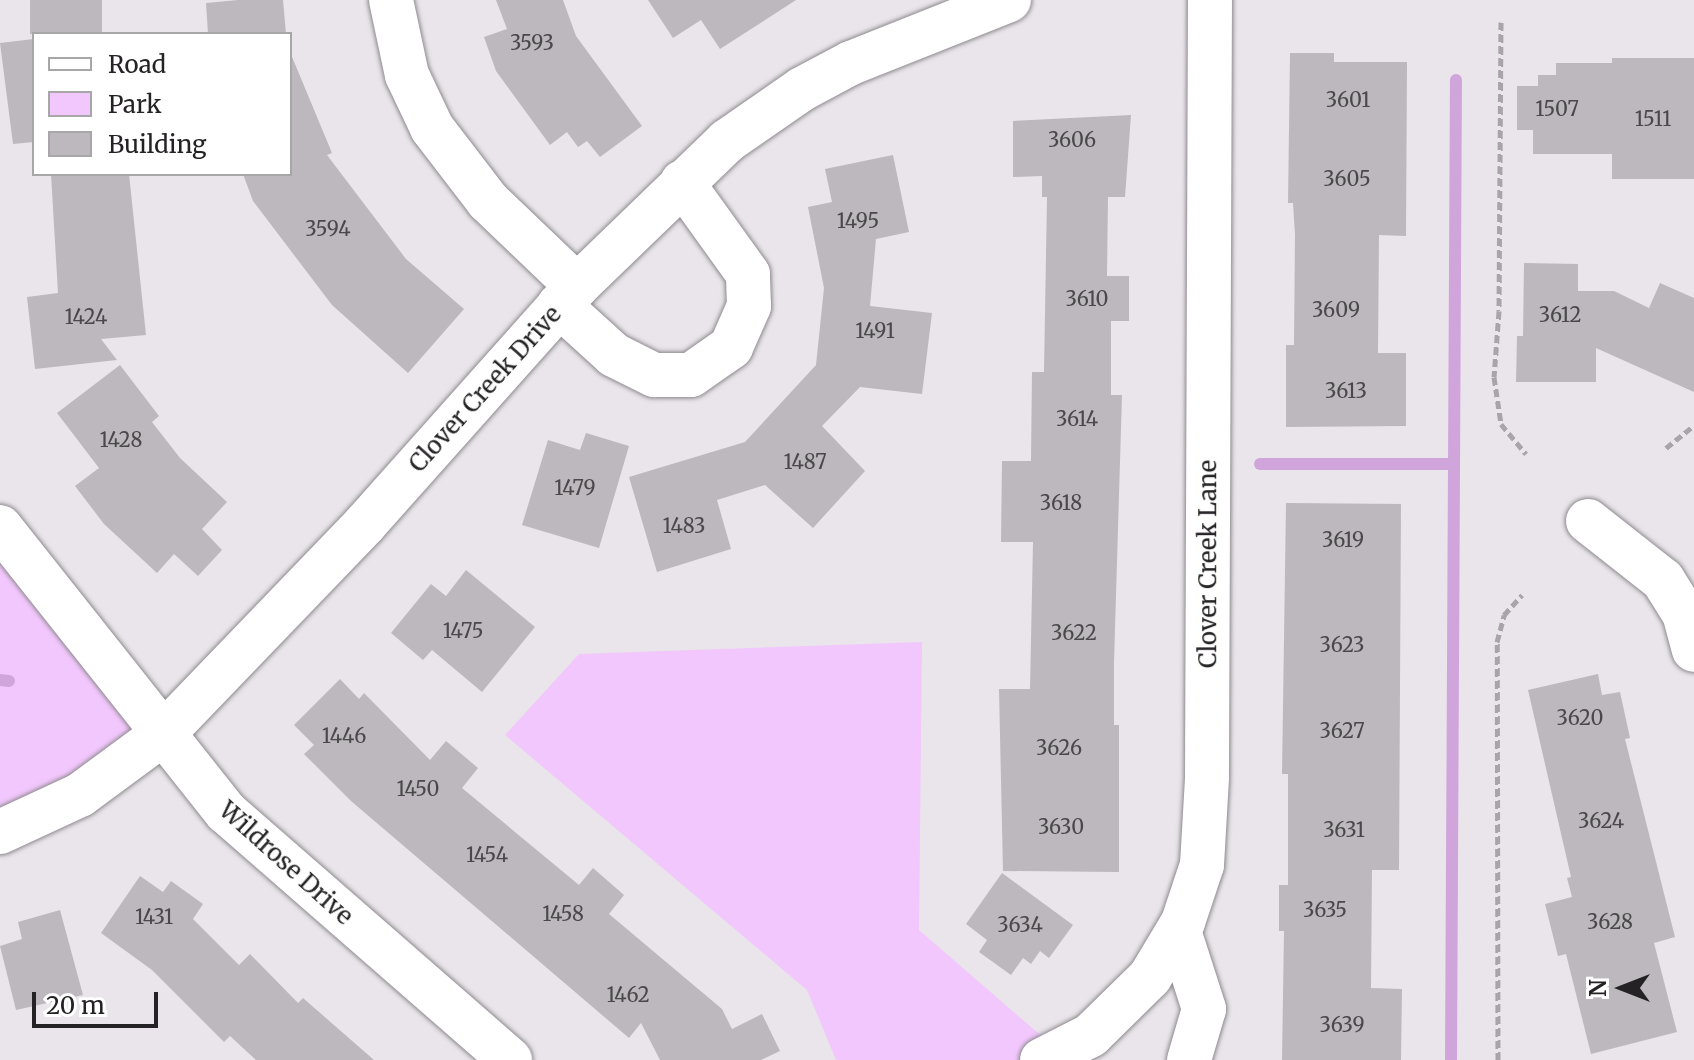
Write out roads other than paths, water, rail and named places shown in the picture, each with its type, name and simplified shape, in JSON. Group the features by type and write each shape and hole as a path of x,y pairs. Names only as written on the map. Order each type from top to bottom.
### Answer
{"street":[{"path":"391,0 407,75 432,128 614,355 654,375 691,375 731,347 749,306 748,274 682,182"},
{"name":"Clover Creek Drive","path":"0,832 80,795 164,733 365,524 568,296 727,141 802,89 897,41 1009,0"},
{"name":"Clover Creek Lane","path":"1048,1059 1091,1035 1119,1011 1150,977 1179,931 1198,883 1206,828 1210,0"},
{"path":"1588,521 1663,580 1684,613 1694,650"},
{"name":"Wildrose Drive","path":"0,527 244,830 510,1060"},
{"path":"1179,931 1204,1009 1189,1060"}],"waterway":[{"path":"1451,1060 1456,80"},
{"path":"1260,464 1454,464"},
{"path":"0,680 9,681"}]}
